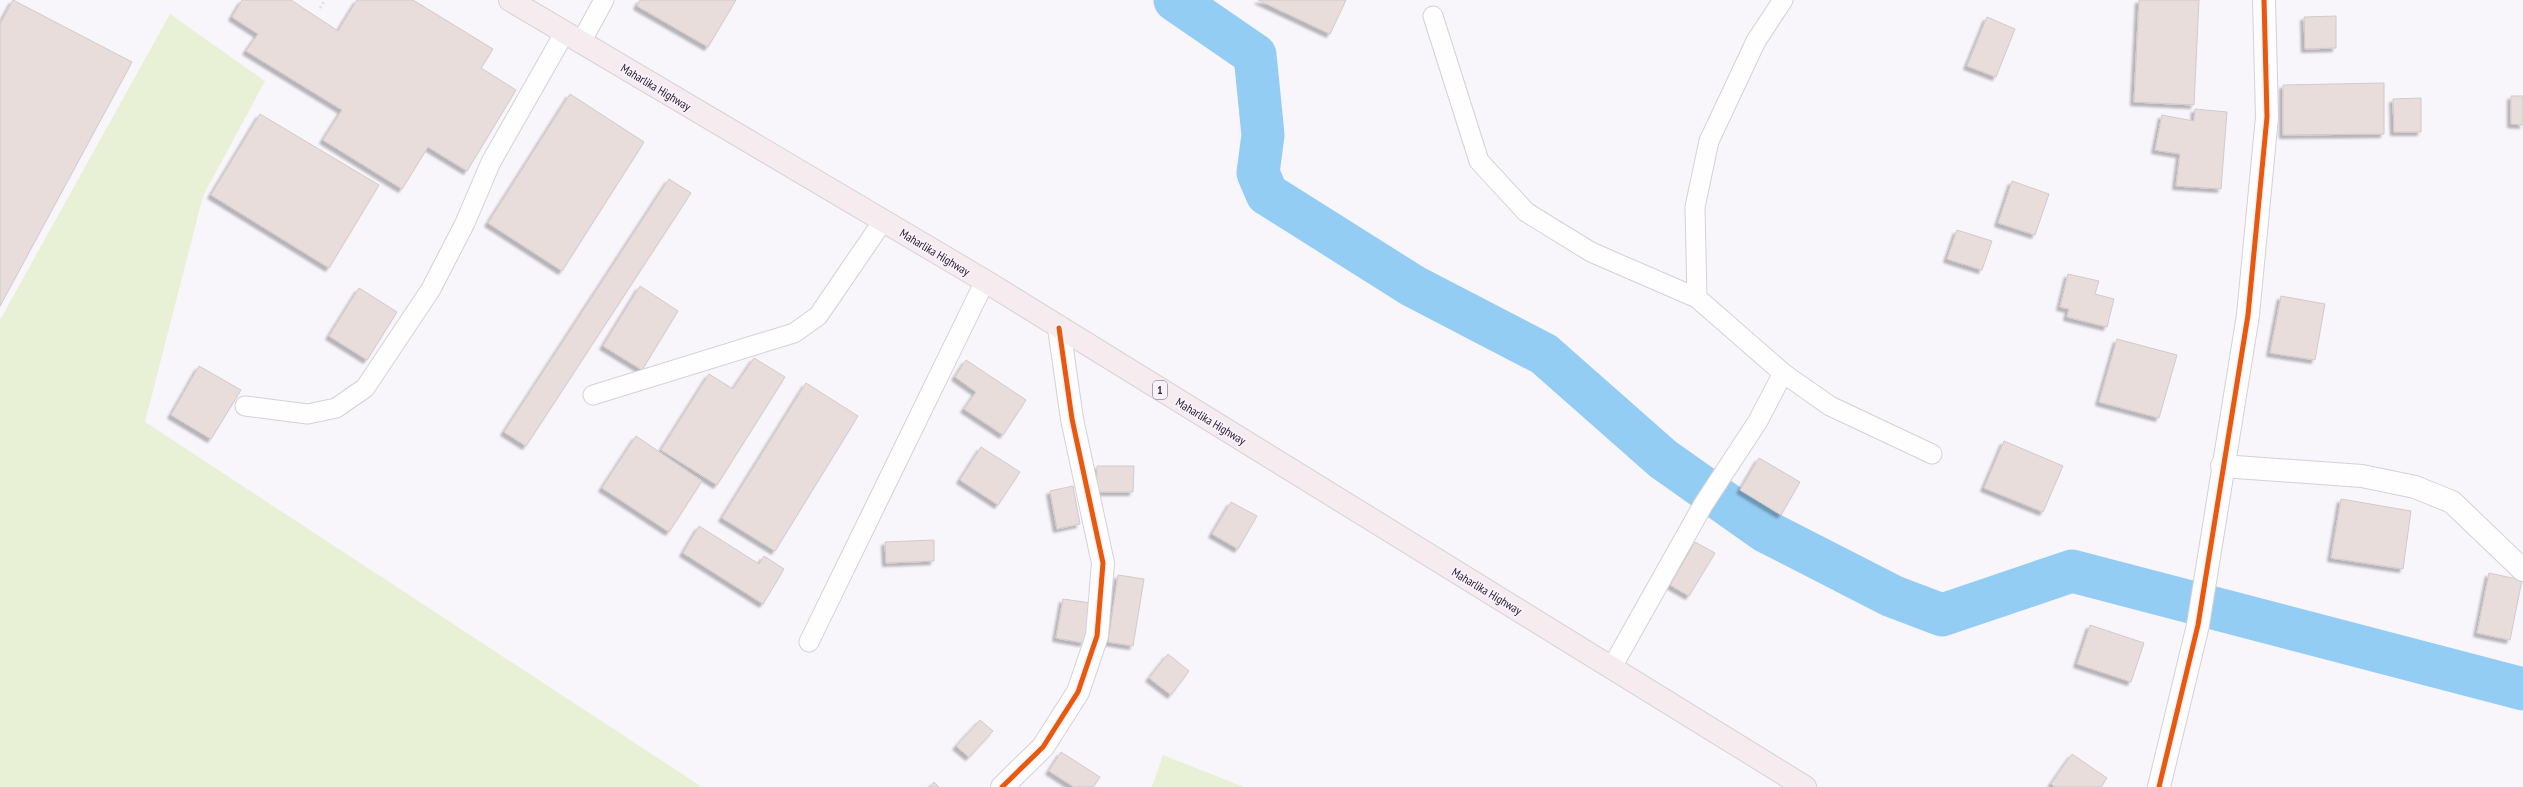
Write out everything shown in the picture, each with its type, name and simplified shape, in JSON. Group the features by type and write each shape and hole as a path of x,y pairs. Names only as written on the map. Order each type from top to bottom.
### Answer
{"highway":[{"name":"Maharlika Highway","path":"510,0 985,281 1805,787"}],"street":[{"path":"2159,787 2198,625 2222,466 2248,315 2266,125 2264,0"},
{"path":"1002,787 1043,747 1078,692 1097,636 1103,563 1072,419 1059,328"},
{"path":"2222,466 2362,476 2414,487 2452,502 2523,570"}],"lane":[{"path":"245,406 308,414 336,408 365,388 431,289 465,223 491,162 573,37 604,0"},
{"path":"1697,298 1695,207 1709,141 1756,41 1783,0"},
{"path":"1433,16 1479,161 1526,212 1591,252 1697,298 1783,373 1830,406 1932,454"},
{"path":"593,395 794,333 818,316 883,221"},
{"path":"809,642 985,281"},
{"path":"1612,667 1703,505 1723,477 1758,421 1783,373"}],"path":[{"path":"320,8 324,0"}],"green space":[{"path":"170,14 265,81 203,196 145,422 702,787 0,787 0,320"},
{"path":"1163,755 1244,787 1152,787"}],"building":[{"path":"13,0 132,62 0,306 0,24"},
{"path":"242,0 291,0 338,31 357,0 413,0 493,49 481,68 516,90 467,171 428,147 402,189 323,140 342,110 246,51 258,34 232,17"},
{"path":"640,0 736,0 708,47 637,6"},
{"path":"1258,0 1346,0 1330,34"},
{"path":"2139,0 2199,0 2194,105 2134,102"},
{"path":"2336,16 2336,48 2305,49 2304,17"},
{"path":"1987,17 2015,29 1996,77 1967,66"},
{"path":"2384,83 2384,134 2283,135 2283,85"},
{"path":"570,94 644,142 562,271 488,223"},
{"path":"2511,96 2523,96 2523,125 2511,124"},
{"path":"2421,98 2421,132 2394,132 2393,99"},
{"path":"2195,109 2227,112 2221,189 2176,186 2180,154 2155,150 2162,115 2194,121"},
{"path":"260,114 379,185 329,268 211,195"},
{"path":"669,179 691,193 526,446 504,432"},
{"path":"2012,181 2049,194 2035,235 1998,223"},
{"path":"1957,230 1992,241 1982,270 1947,259"},
{"path":"2068,274 2099,281 2095,294 2114,299 2107,327 2067,317 2069,309 2060,307"},
{"path":"640,286 678,311 642,370 603,346"},
{"path":"359,288 397,312 367,360 329,336"},
{"path":"2281,296 2325,304 2315,360 2270,353"},
{"path":"2117,339 2177,355 2159,418 2099,402"},
{"path":"754,358 785,377 717,485 661,450 709,374 733,389"},
{"path":"966,360 1026,400 1003,435 964,409 976,392 955,377"},
{"path":"199,366 241,390 211,439 171,415"},
{"path":"806,383 858,416 775,551 722,518"},
{"path":"636,436 702,481 669,532 602,488"},
{"path":"2004,441 2063,466 2043,512 1984,488"},
{"path":"981,447 1020,472 998,505 960,480"},
{"path":"1759,458 1800,482 1781,515 1740,490"},
{"path":"1097,466 1134,466 1133,492 1096,492"},
{"path":"1073,486 1080,524 1057,529 1050,491"},
{"path":"2341,499 2411,511 2403,569 2331,558"},
{"path":"1231,502 1257,516 1238,549 1212,534"},
{"path":"699,526 759,564 764,556 784,569 763,604 683,553"},
{"path":"934,540 934,561 886,563 885,542"},
{"path":"1695,542 1715,553 1689,596 1670,585"},
{"path":"2489,573 2522,580 2510,640 2477,633"},
{"path":"1118,575 1144,579 1133,646 1108,642"},
{"path":"1063,599 1091,603 1084,643 1056,638"},
{"path":"2090,625 2144,643 2131,682 2077,664"},
{"path":"1168,654 1189,671 1171,695 1149,678"},
{"path":"980,720 993,731 969,757 956,746"},
{"path":"1061,752 1100,777 1093,787 1074,787 1049,771"},
{"path":"2072,754 2107,778 2101,787 2055,787 2051,784"},
{"path":"934,782 939,787 930,787"}],"waterway":[{"path":"1175,0 1255,55 1263,135 1258,173 1267,194 1413,286 1544,354 1663,459 1765,531 1892,596 1942,615 2072,571 2523,689"}],"cycle path":[{"path":"2159,787 2198,625 2248,315 2267,117 2264,0"},
{"path":"1002,787 1043,747 1078,692 1097,636 1103,563 1072,419 1059,328"}]}
